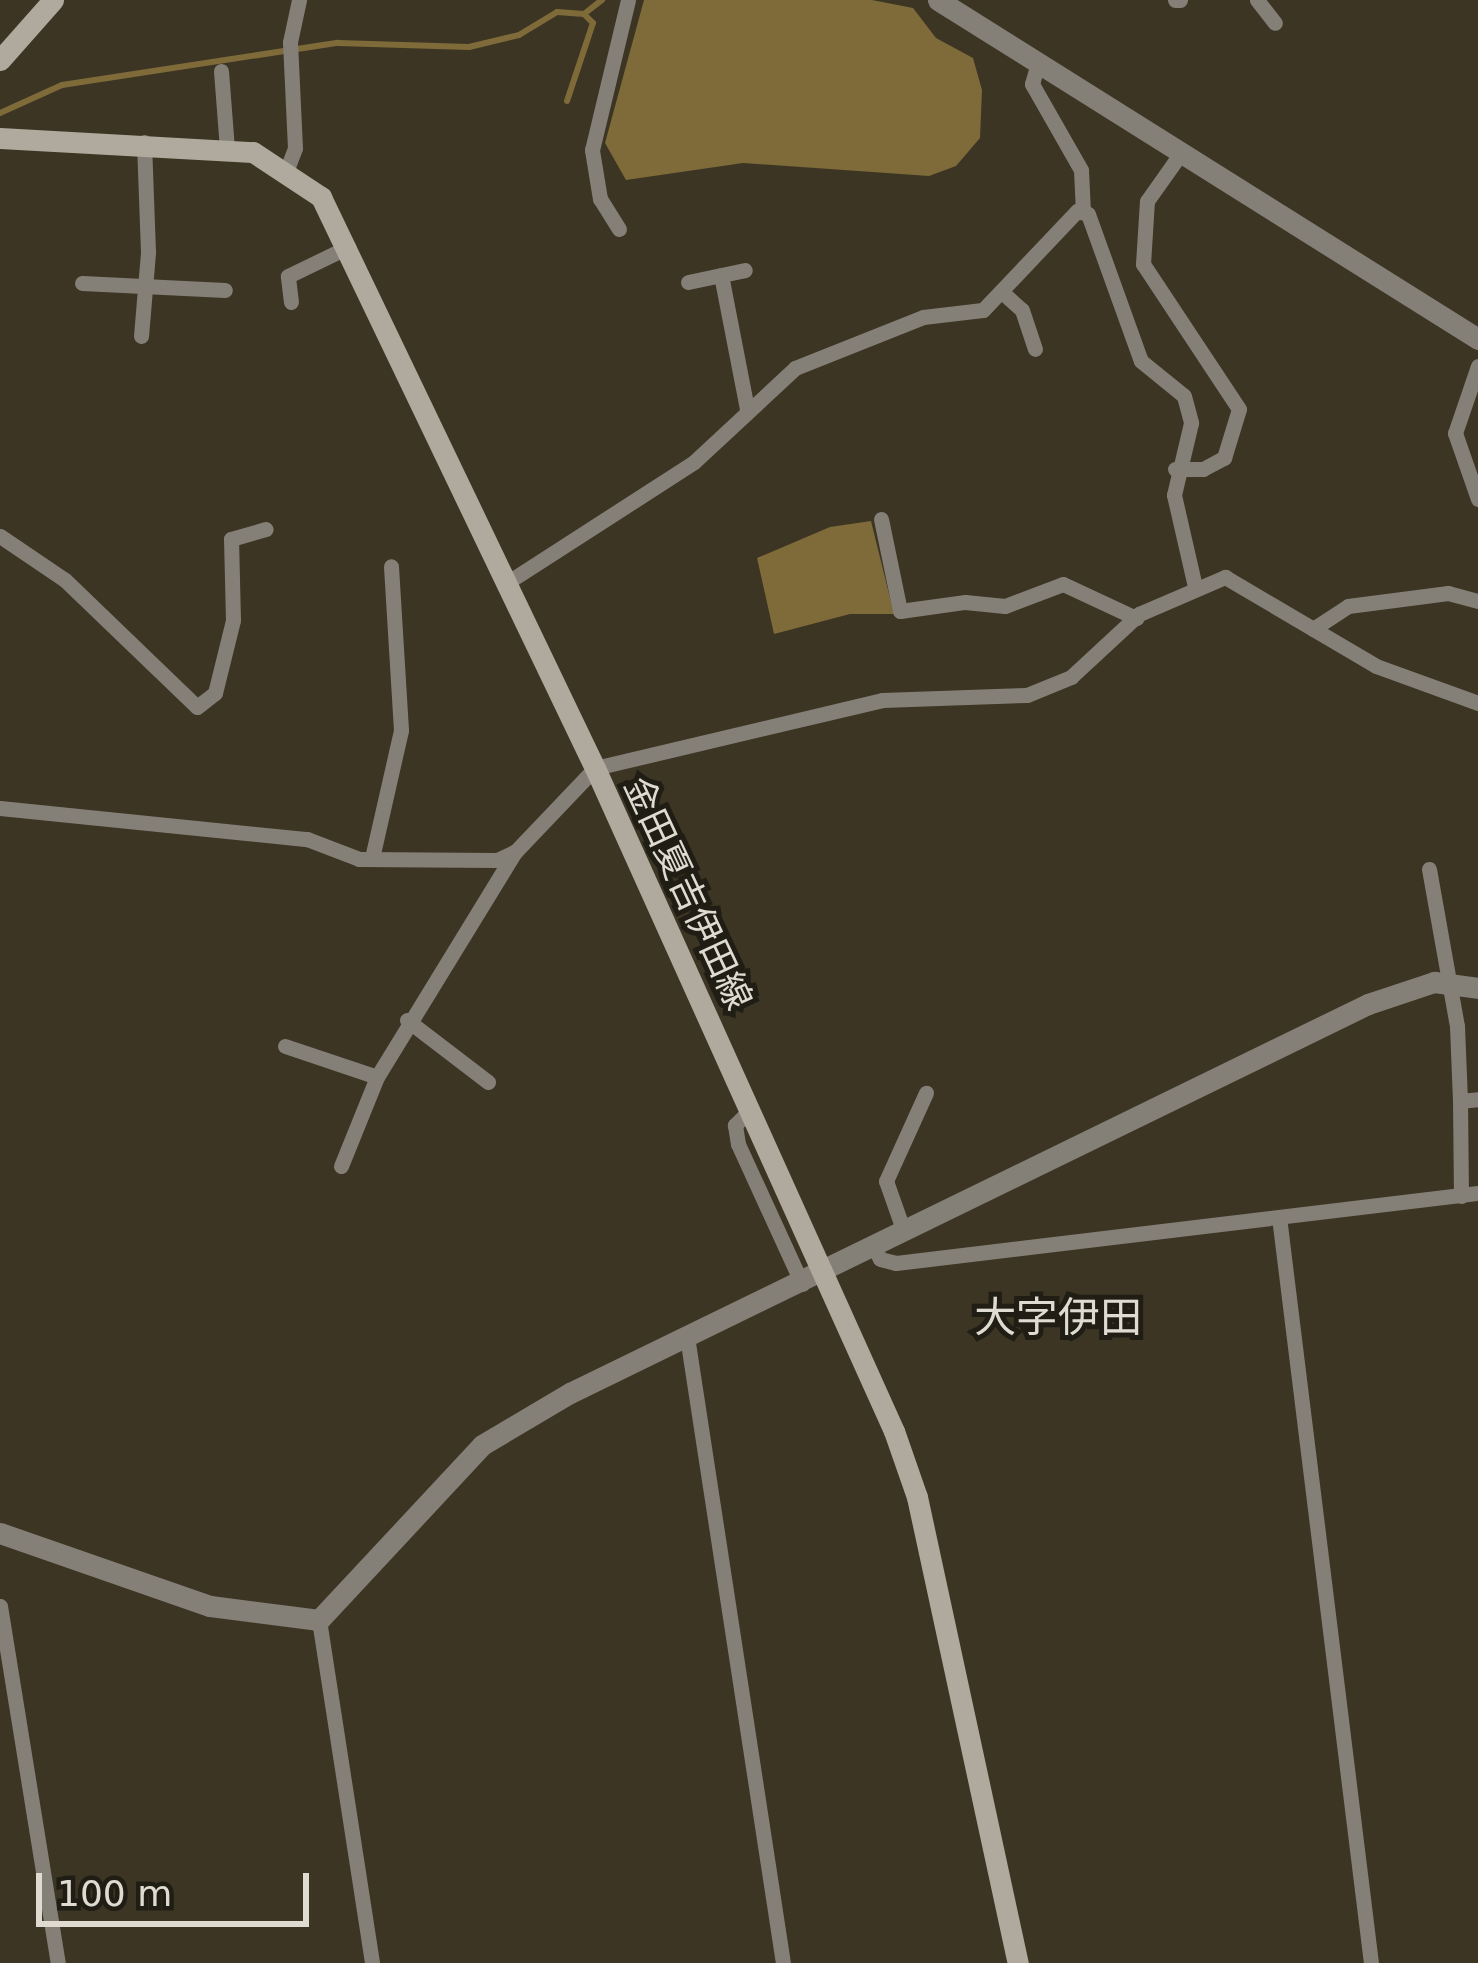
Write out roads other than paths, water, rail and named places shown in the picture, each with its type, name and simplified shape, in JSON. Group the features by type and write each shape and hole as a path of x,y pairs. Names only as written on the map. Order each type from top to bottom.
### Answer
{"main road":[{"path":"0,60 53,0"},
{"name":"金田夏吉伊田線","path":"0,138 227,149 287,169 321,196 595,768 825,1272 917,1497 1018,1963"}],"street":[{"path":"287,169 295,148 290,42 299,0"},
{"path":"619,230 600,199 592,150 628,0"},
{"path":"938,0 1478,339"},
{"path":"1257,0 1275,23"},
{"path":"1038,63 1032,84 1081,170 1083,212 1141,361 1184,396 1191,423 1175,470 1195,587"},
{"path":"221,71 227,149"},
{"path":"141,336 146,289 144,142"},
{"path":"1175,470 1203,469 1224,458 1238,409 1142,264 1147,201 1181,153"},
{"path":"508,582 694,462 747,409 810,362 923,317 983,310 1083,212"},
{"path":"291,302 288,276 348,247"},
{"path":"688,283 745,270"},
{"path":"721,275 747,409"},
{"path":"82,283 225,290"},
{"path":"1003,293 1022,310 1035,349"},
{"path":"1478,367 1455,433 1478,499"},
{"path":"881,519 900,611 964,602 1005,606 1063,584 1136,618"},
{"path":"0,536 65,580 197,707 215,693 233,620 231,539 266,529"},
{"path":"372,858 401,730 392,566"},
{"path":"341,1166 377,1076 407,1020 516,851 595,768 882,700 1027,695 1071,677 1136,618 1195,587 1226,577 1244,582 1376,666 1478,703"},
{"path":"1313,629 1348,606 1448,592 1478,601"},
{"path":"0,808 308,839 372,858 497,860 516,851"},
{"path":"874,1247 880,1259 896,1263 1469,1194 1450,984 1429,869"},
{"path":"319,1620 482,1445 570,1394 688,1342 1368,1004 1450,984 1478,988"},
{"path":"407,1020 488,1082"},
{"path":"285,1046 377,1076"},
{"path":"904,1232 886,1181 926,1093"},
{"path":"1460,1101 1478,1099"},
{"path":"751,1109 735,1125 738,1144 802,1284"},
{"path":"1280,1217 1371,1963"},
{"path":"688,1342 783,1963"},
{"path":"0,1533 210,1606 319,1620"},
{"path":"0,1606 58,1963"},
{"path":"319,1620 372,1963"}],"waterway":[{"path":"0,113 62,85 338,43 469,47 519,35 557,12 584,14 602,0"},
{"path":"567,101 593,23 584,14"}],"district":[{"name":"大字伊田","path":"1058,1318"}]}
